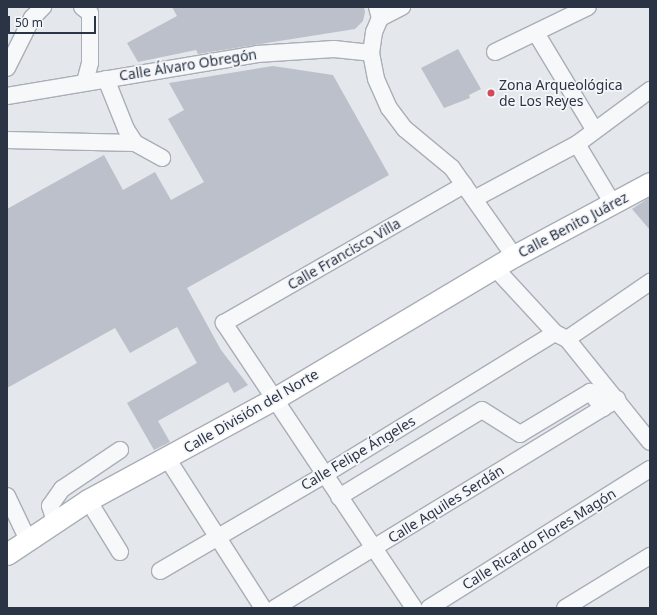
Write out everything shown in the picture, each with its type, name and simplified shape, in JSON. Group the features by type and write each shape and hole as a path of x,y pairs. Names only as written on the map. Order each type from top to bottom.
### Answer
{"main road":[{"name":"Calle Benito Juárez","path":"496,269 514,256 650,184"},
{"name":"Calle División del Norte","path":"7,554 88,500 274,399 496,269"}],"street":[{"path":"7,68 32,18 43,7"},
{"path":"82,7 90,13 90,63 85,82"},
{"path":"402,7 378,13 371,53 376,80 388,108 404,129 452,168 514,256"},
{"path":"495,52 588,7"},
{"path":"536,33 594,129"},
{"name":"Calle Álvaro Obregón","path":"7,96 257,54 334,49 371,53"},
{"path":"106,79 126,129 135,143"},
{"path":"474,199 577,144 594,129 650,90"},
{"path":"7,140 135,143 162,158"},
{"path":"577,144 613,204"},
{"name":"Calle Francisco Villa","path":"274,399 224,323 464,185"},
{"path":"496,269 561,336 617,399 650,442"},
{"name":"Calle Felipe Ángeles","path":"160,571 561,336 650,282"},
{"path":"339,497 482,410 520,434 590,392 603,408"},
{"path":"274,399 414,608"},
{"name":"Calle Aquiles Serdán","path":"275,608 374,549 617,399"},
{"path":"55,522 50,506 62,489 120,450"},
{"path":"167,458 263,608"},
{"name":"Calle Ricardo Flores Magón","path":"429,608 650,469"},
{"path":"7,496 11,515 28,540"},
{"path":"88,500 120,552"},
{"path":"565,608 650,556"}],"building":[{"path":"172,7 364,7 365,12 363,21 355,29 198,54 196,50 138,62 127,43 177,16"},
{"path":"458,49 481,89 469,95 470,98 444,108 421,68"},
{"path":"273,66 333,75 389,175 187,288 221,350 248,385 234,393 228,382 158,421 170,442 154,450 127,403 197,363 177,327 130,353 115,328 7,388 7,209 104,155 123,190 155,172 171,200 204,182 168,119 184,110 169,83"},
{"path":"650,197 650,230 632,209"}],"place":[{"name":"Zona Arqueológica de Los Reyes","path":"491,93"}]}
